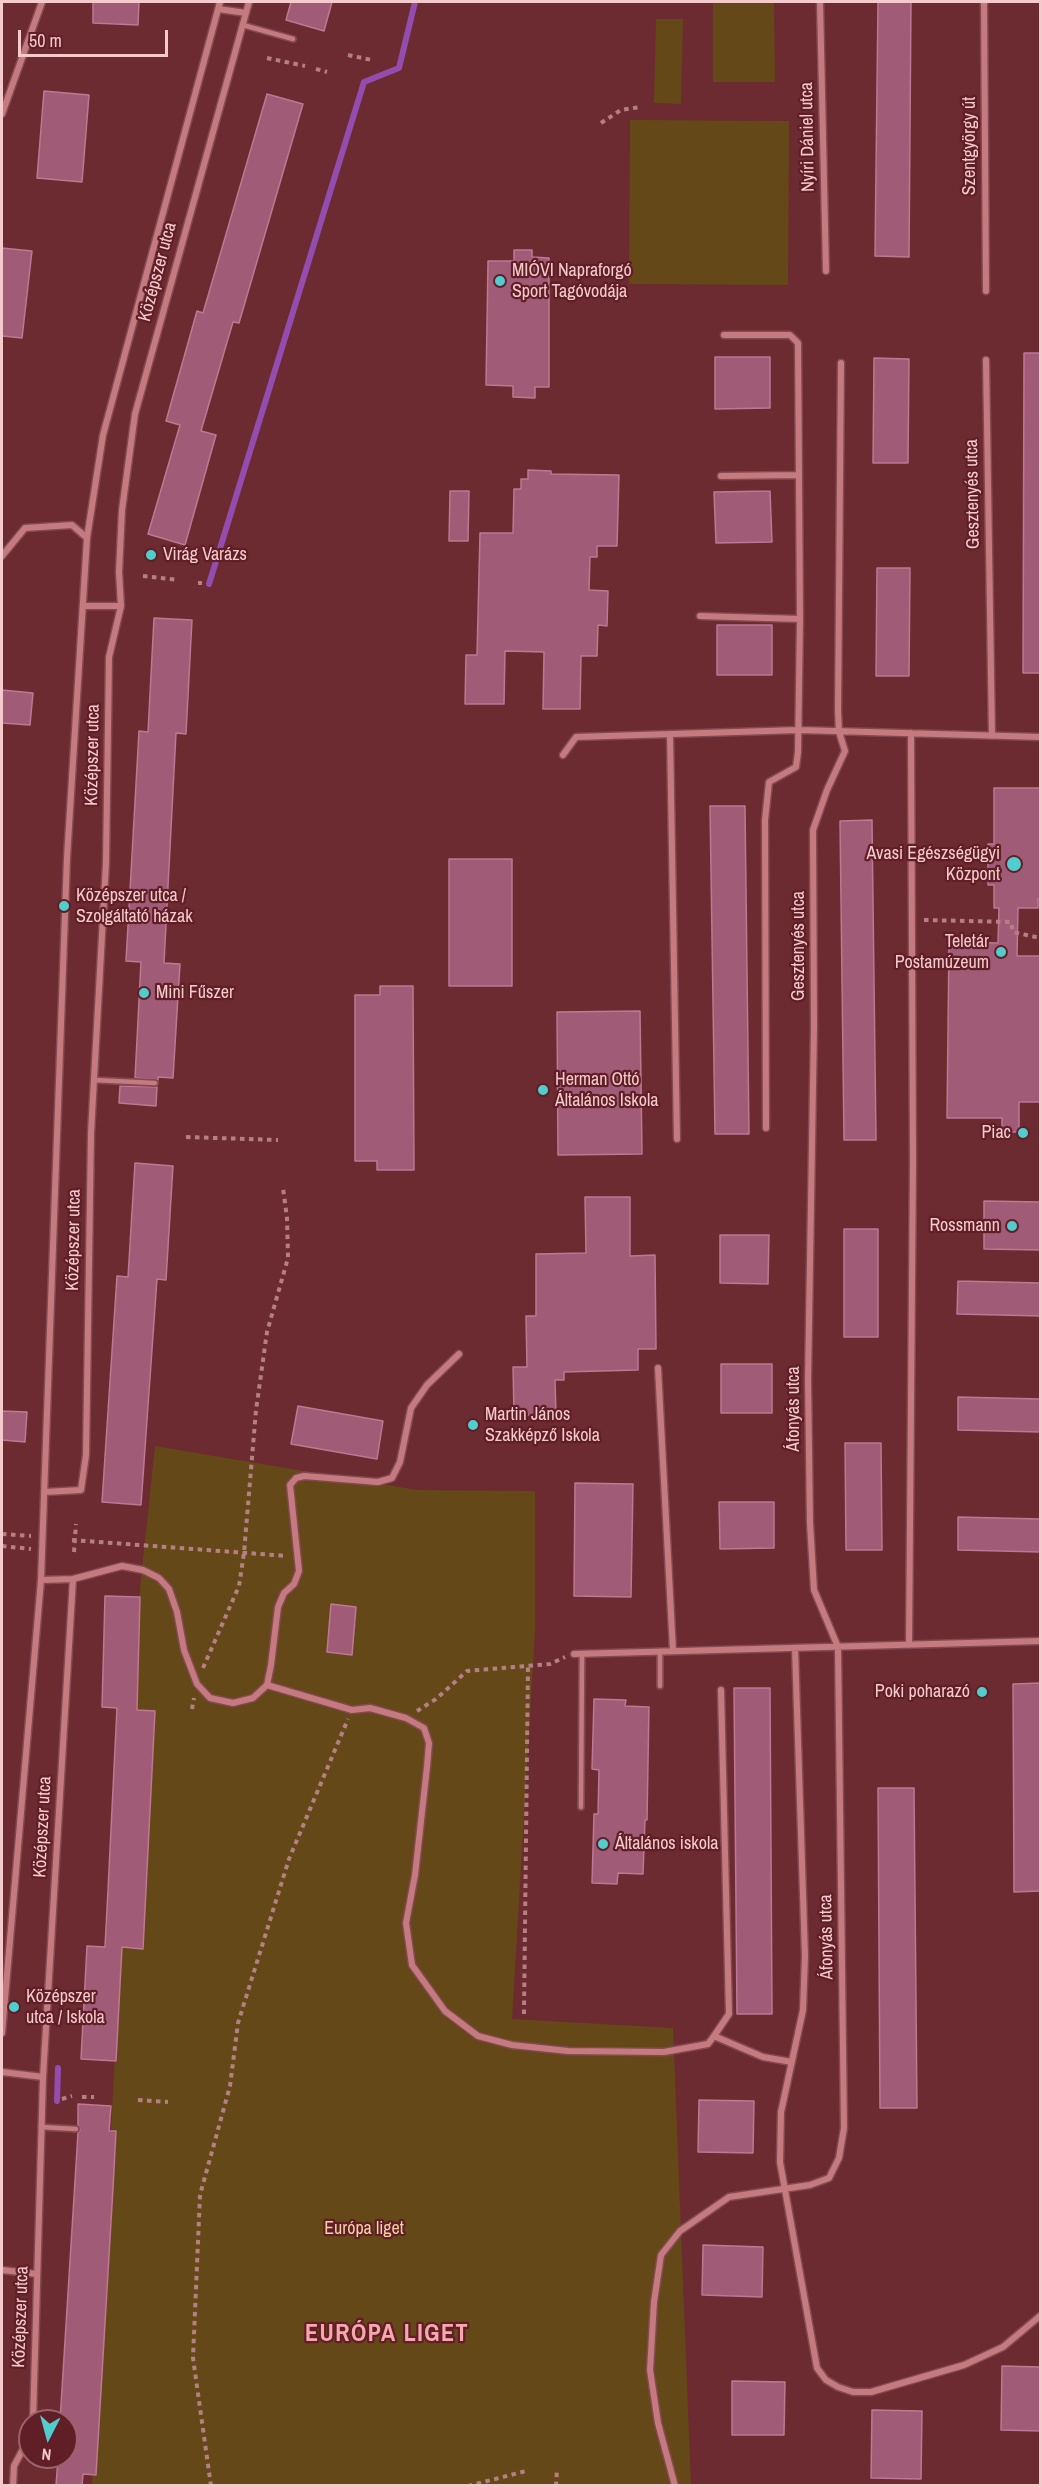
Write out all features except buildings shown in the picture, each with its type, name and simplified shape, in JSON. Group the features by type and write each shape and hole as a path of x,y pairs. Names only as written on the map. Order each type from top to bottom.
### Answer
{"street":[{"path":"2,114 42,2"},
{"name":"Középszer utca","path":"45,1492 81,1490 86,1455 91,1133 106,863 109,657 121,606 119,572 122,510 135,414 249,2"},
{"name":"Nyíri Dániel utca","path":"819,2 826,271"},
{"name":"Szentgyörgy út","path":"984,2 986,291"},
{"path":"219,5 246,13"},
{"name":"Középszer utca","path":"2,2033 44,1537 66,858 87,538 103,435 219,5"},
{"name":"Gesztenyés utca","path":"724,335 790,335 798,343 799,730 795,767 769,782 765,820 766,1128"},
{"name":"Gesztenyés utca","path":"986,360 992,736"},
{"name":"Gesztenyés utca","path":"813,1167 813,830 826,790 845,751 839,732 841,363"},
{"path":"721,476 798,475"},
{"path":"2,556 25,528 72,525 87,538"},
{"path":"84,606 121,606"},
{"path":"699,616 800,619"},
{"path":"563,755 576,737 799,730 1041,736"},
{"path":"909,1645 913,1162 911,733"},
{"path":"670,734 676,1140"},
{"name":"Áfonyás utca","path":"784,2188 810,2185 829,2178 839,2158 844,2128 838,1647 814,1590 810,1523 808,1380 813,1167"},
{"path":"41,1580 73,1579 122,1566 143,1570 159,1578 169,1589 177,1612 184,1650 196,1684 210,1698 233,1703 253,1698 267,1685 272,1665 278,1607 284,1593 294,1584 299,1571 290,1485 296,1478 304,1476 378,1482 392,1478 400,1462 411,1408 427,1385 459,1354"},
{"path":"658,1368 673,1651"},
{"name":"Középszer utca","path":"33,2409 43,2077 73,1579"},
{"path":"574,1654 1041,1641"},
{"name":"Áfonyás utca","path":"795,1648 805,1956 803,2010 781,2112 780,2162 817,2368 826,2380 838,2387 853,2392 871,2392 964,2365 1004,2346 1041,2316"},
{"path":"267,1685 352,1710 370,1708 406,1718 424,1728 429,1743 415,1875 406,1923 412,1965 445,2011 478,2036 512,2045 568,2051 664,2052 708,2044 729,2014 721,1690"},
{"path":"714,2036 763,2057 792,2062"},
{"path":"2,2073 43,2077"},
{"path":"675,2486 658,2423 651,2370 654,2302 661,2255 680,2231 729,2197 784,2188"},
{"path":"2,2270 37,2274"},
{"path":"12,2486 14,2466 18,2458"}],"lane":[{"path":"243,25 293,39"},
{"path":"94,1080 155,1083"},
{"path":"660,1651 660,1686"},
{"path":"581,1807 582,1654"},
{"path":"42,2127 76,2129"}],"path":[{"path":"348,55 372,60"},
{"path":"267,58 304,66"},
{"path":"316,69 327,72"},
{"path":"601,123 621,110 640,108"},
{"path":"143,576 178,580"},
{"path":"912,920 1011,922 1013,932 1041,938"},
{"path":"186,1137 278,1140"},
{"path":"192,1708 196,1684 239,1586 244,1553 256,1410 267,1332 288,1258 287,1218 283,1188"},
{"path":"74,1552 76,1524"},
{"path":"2,1534 44,1537"},
{"path":"74,1540 298,1557"},
{"path":"2,1546 43,1550"},
{"path":"406,1718 436,1699 467,1671 550,1664 574,1654"},
{"path":"524,2014 528,1665"},
{"path":"211,2486 193,2358 200,2195 230,2086 238,2023 282,1880 293,1848 352,1710"},
{"path":"62,2099 72,2096"},
{"path":"82,2097 94,2097"},
{"path":"138,2100 168,2103"},
{"path":"556,2486 557,2469"},
{"path":"468,2486 526,2471"}],"green space":[{"path":"713,2 774,2 775,82 713,82"},
{"path":"656,19 683,19 681,104 654,103"},
{"path":"630,120 789,121 788,285 629,284"},
{"name":"Európa liget","path":"155,1446 417,1490 535,1491 535,1629 512,2019 673,2028 691,2485 92,2486 140,1588"}],"waterway":[{"path":"209,584 364,82 399,68 415,2"},
{"path":"57,2101 58,2068"}],"place":[{"name":"MIÓVI Napraforgó Sport Tagóvodája","path":"500,281"},
{"name":"Virág Varázs","path":"151,555"},
{"name":"Avasi Egészségügyi Központ","path":"1014,864"},
{"name":"Középszer utca / Szolgáltató házak","path":"64,906"},
{"name":"Teletár Postamúzeum","path":"1001,952"},
{"name":"Mini Fűszer","path":"144,993"},
{"name":"Herman Ottó Általános Iskola","path":"543,1090"},
{"name":"Piac","path":"1023,1133"},
{"name":"Rossmann","path":"1012,1226"},
{"name":"Martin János Szakképző Iskola","path":"473,1425"},
{"name":"Poki poharazó","path":"982,1692"},
{"name":"Általános iskola","path":"603,1844"},
{"name":"Középszer utca / Iskola","path":"14,2007"}],"district":[{"name":"EURÓPA LIGET","path":"387,2335"}]}
